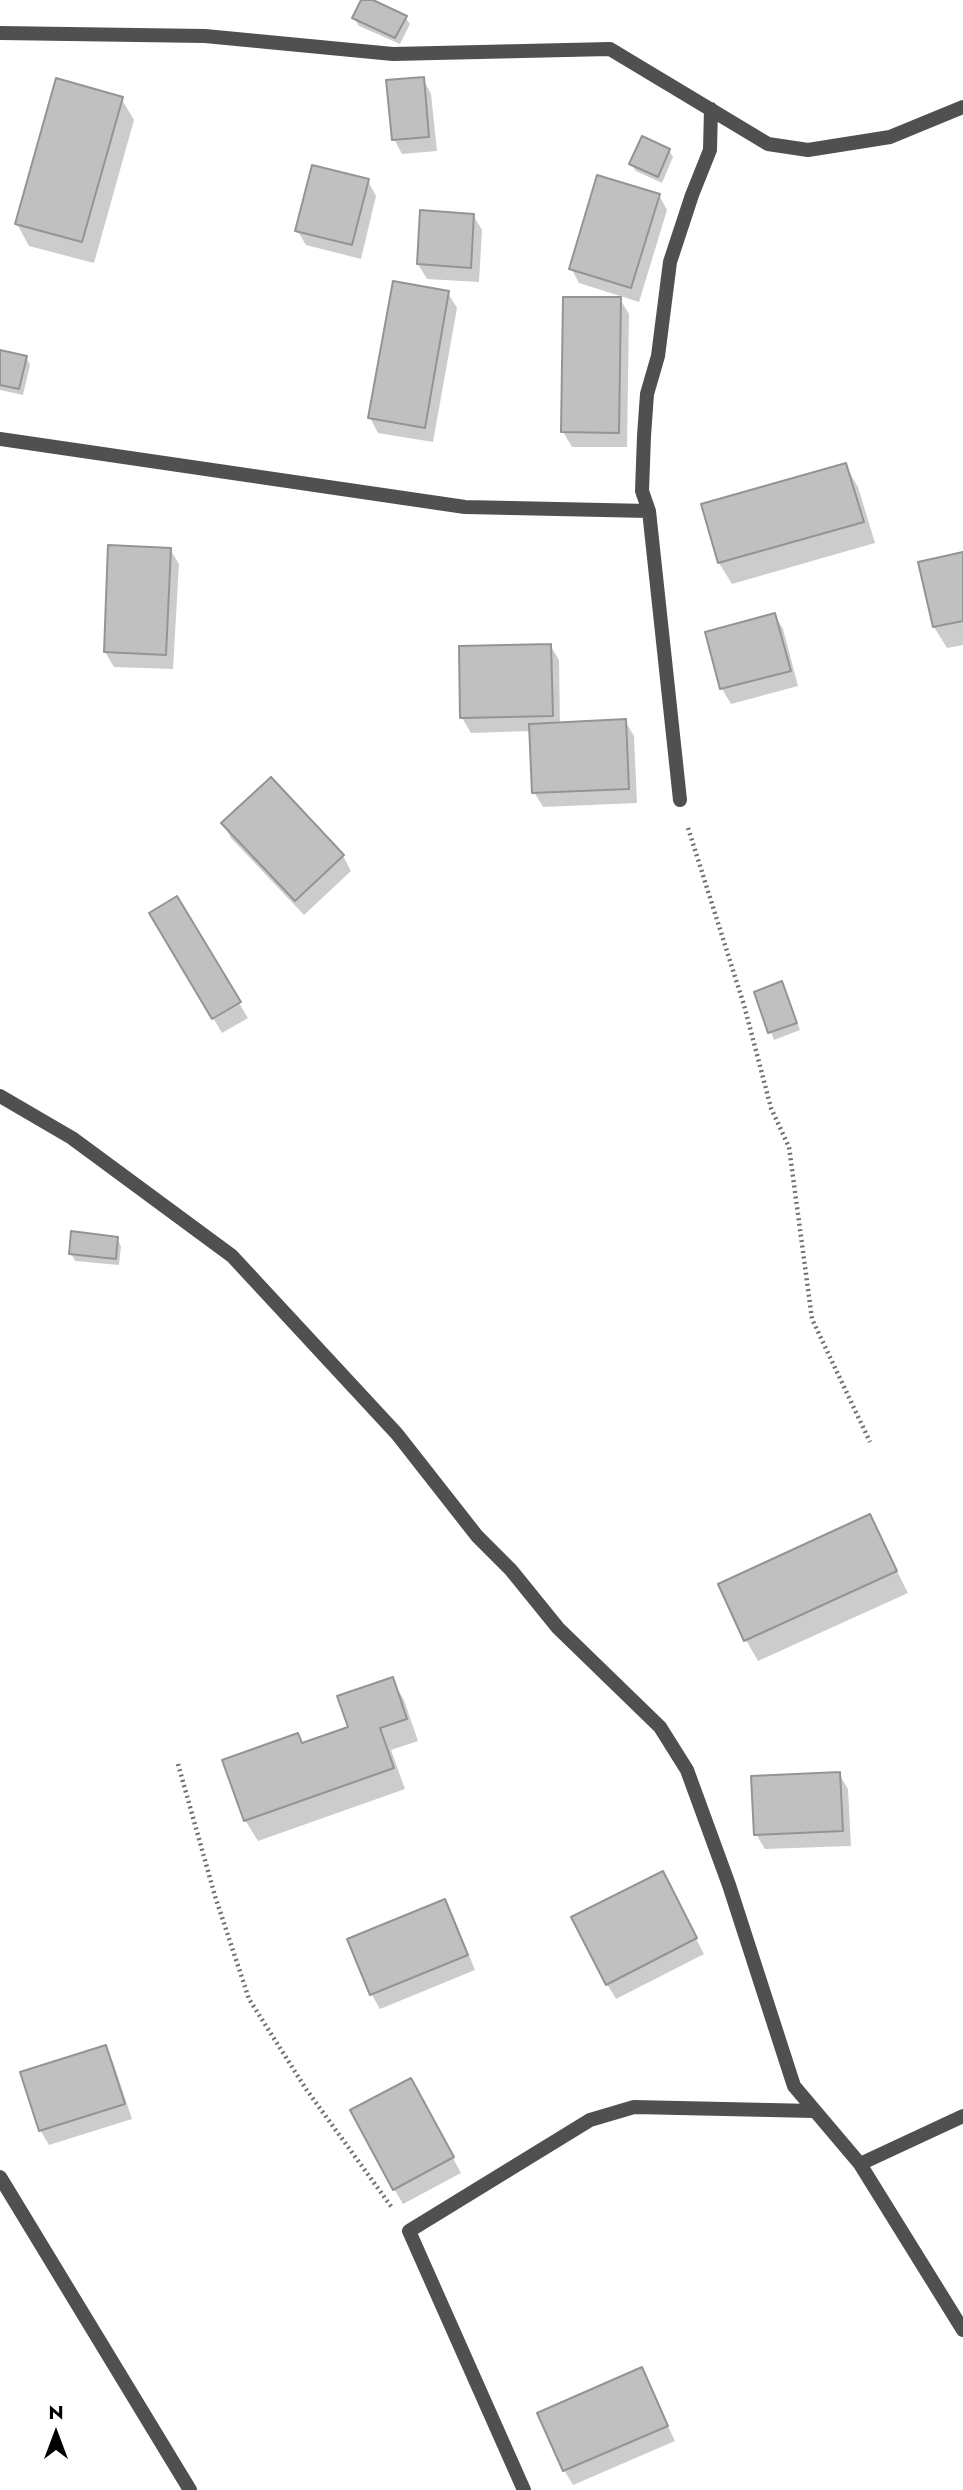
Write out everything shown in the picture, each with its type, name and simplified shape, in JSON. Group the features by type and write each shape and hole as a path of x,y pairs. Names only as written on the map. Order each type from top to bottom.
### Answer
{"street":[{"path":"0,33 205,36 393,54 610,49 768,144 808,150 890,137 963,107"},
{"path":"680,800 649,511 642,491 647,394 658,356 670,262 710,150 710,109"},
{"path":"0,439 464,508 649,511"},
{"path":"0,1096 72,1138 232,1256 397,1434 477,1536 511,1570 558,1628 660,1727 687,1770 729,1885 794,2085 860,2164 963,2330"},
{"path":"524,2490 409,2231 590,2120 634,2107 814,2111"},
{"path":"860,2164 963,2116"},
{"path":"0,2177 190,2490"}],"path":[{"path":"680,800 744,1005 771,1108 789,1147 812,1319 870,1442"},
{"path":"178,1764 215,1896 250,1999 306,2089 409,2231"}],"building":[{"path":"361,0 373,0 407,16 395,38 352,18"},
{"path":"424,77 429,137 392,140 386,80"},
{"path":"56,78 123,97 82,242 15,224"},
{"path":"642,136 670,149 658,177 629,164"},
{"path":"312,165 369,179 352,245 295,231"},
{"path":"597,175 660,194 631,288 569,269"},
{"path":"420,210 474,214 471,268 417,264"},
{"path":"393,281 449,291 425,428 368,418"},
{"path":"563,297 621,297 619,433 561,432"},
{"path":"0,350 27,356 19,389 0,385"},
{"path":"846,463 864,522 718,563 701,504"},
{"path":"108,545 171,548 166,655 104,652"},
{"path":"963,552 963,621 933,627 918,562"},
{"path":"775,613 791,671 720,689 705,632"},
{"path":"551,644 553,716 460,718 459,646"},
{"path":"626,719 629,789 532,793 529,724"},
{"path":"271,777 344,855 295,901 221,823"},
{"path":"177,896 241,1002 212,1019 149,913"},
{"path":"782,981 797,1023 768,1033 754,992"},
{"path":"71,1231 118,1237 116,1259 69,1254"},
{"path":"870,1514 897,1571 744,1641 718,1584"},
{"path":"393,1677 407,1719 380,1728 394,1768 244,1821 222,1760 298,1733 302,1743 348,1727 337,1696"},
{"path":"840,1772 843,1831 754,1835 751,1776"},
{"path":"663,1871 697,1938 606,1985 571,1917"},
{"path":"445,1899 468,1955 370,1995 347,1939"},
{"path":"106,2045 125,2104 39,2131 20,2072"},
{"path":"411,2078 454,2157 393,2190 350,2110"},
{"path":"642,2367 668,2426 563,2471 537,2413"}]}
